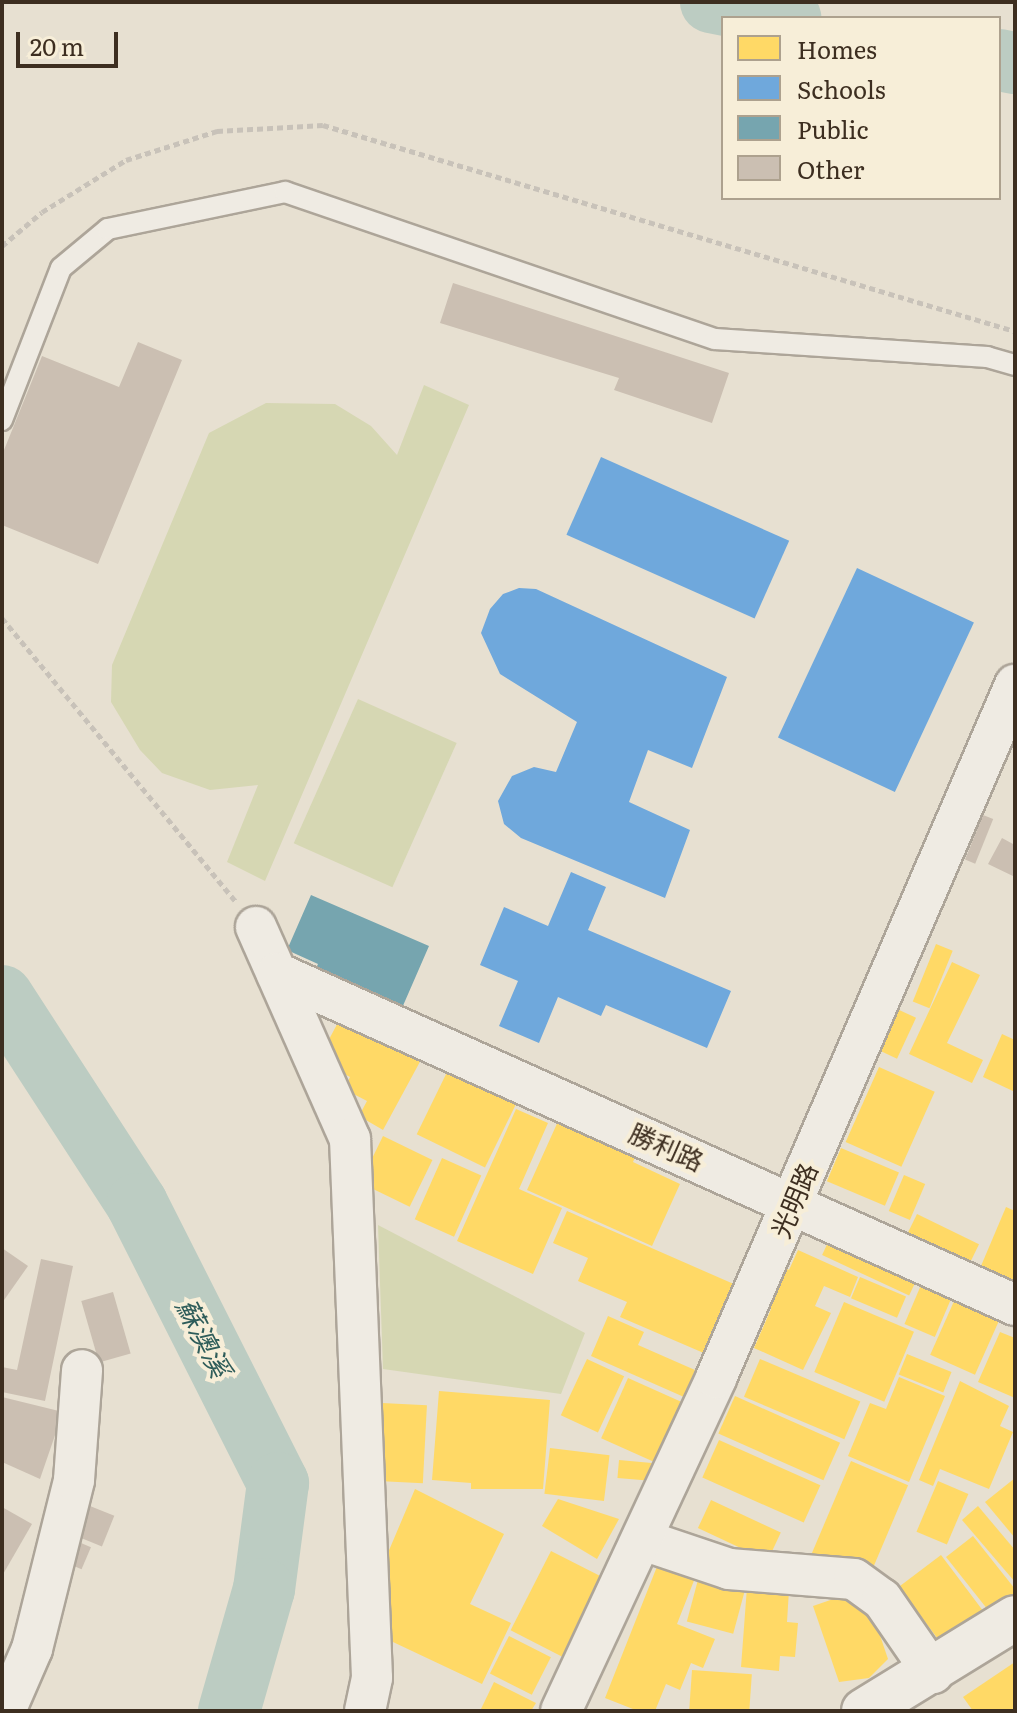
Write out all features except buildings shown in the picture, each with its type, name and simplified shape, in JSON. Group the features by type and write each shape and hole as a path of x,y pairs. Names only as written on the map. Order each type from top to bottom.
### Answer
{"street":[{"name":"光明路","path":"561,1711 643,1540 1013,695"},
{"path":"256,927 350,1139 372,1678 365,1711"},
{"name":"勝利路","path":"277,973 792,1201 1015,1305"},
{"path":"5,1711 32,1649 74,1480 82,1370"},
{"path":"643,1540 729,1569 854,1579 882,1599 933,1673"},
{"path":"864,1711 933,1673 1015,1618"}],"lane":[{"path":"2,420 61,268 108,229 285,192 715,339 987,357 1015,365"}],"path":[{"path":"2,246 42,212 126,160 217,131 323,125 1015,331"},
{"path":"2,618 256,927"}],"green space":[{"path":"424,385 469,405 265,881 227,862 258,785 210,790 162,773 140,750 111,702 112,665 209,433 266,403 335,404 371,426 397,455"},
{"path":"358,699 457,743 392,887 294,843"},
{"path":"378,1225 585,1333 561,1394 383,1369"}],"waterway":[{"name":"蘇澳溪","path":"711,2 780,16"},
{"name":"蘇澳溪","path":"1001,60 1015,63"},
{"name":"蘇澳溪","path":"2,996 137,1204 278,1483 264,1589 229,1711"}]}
